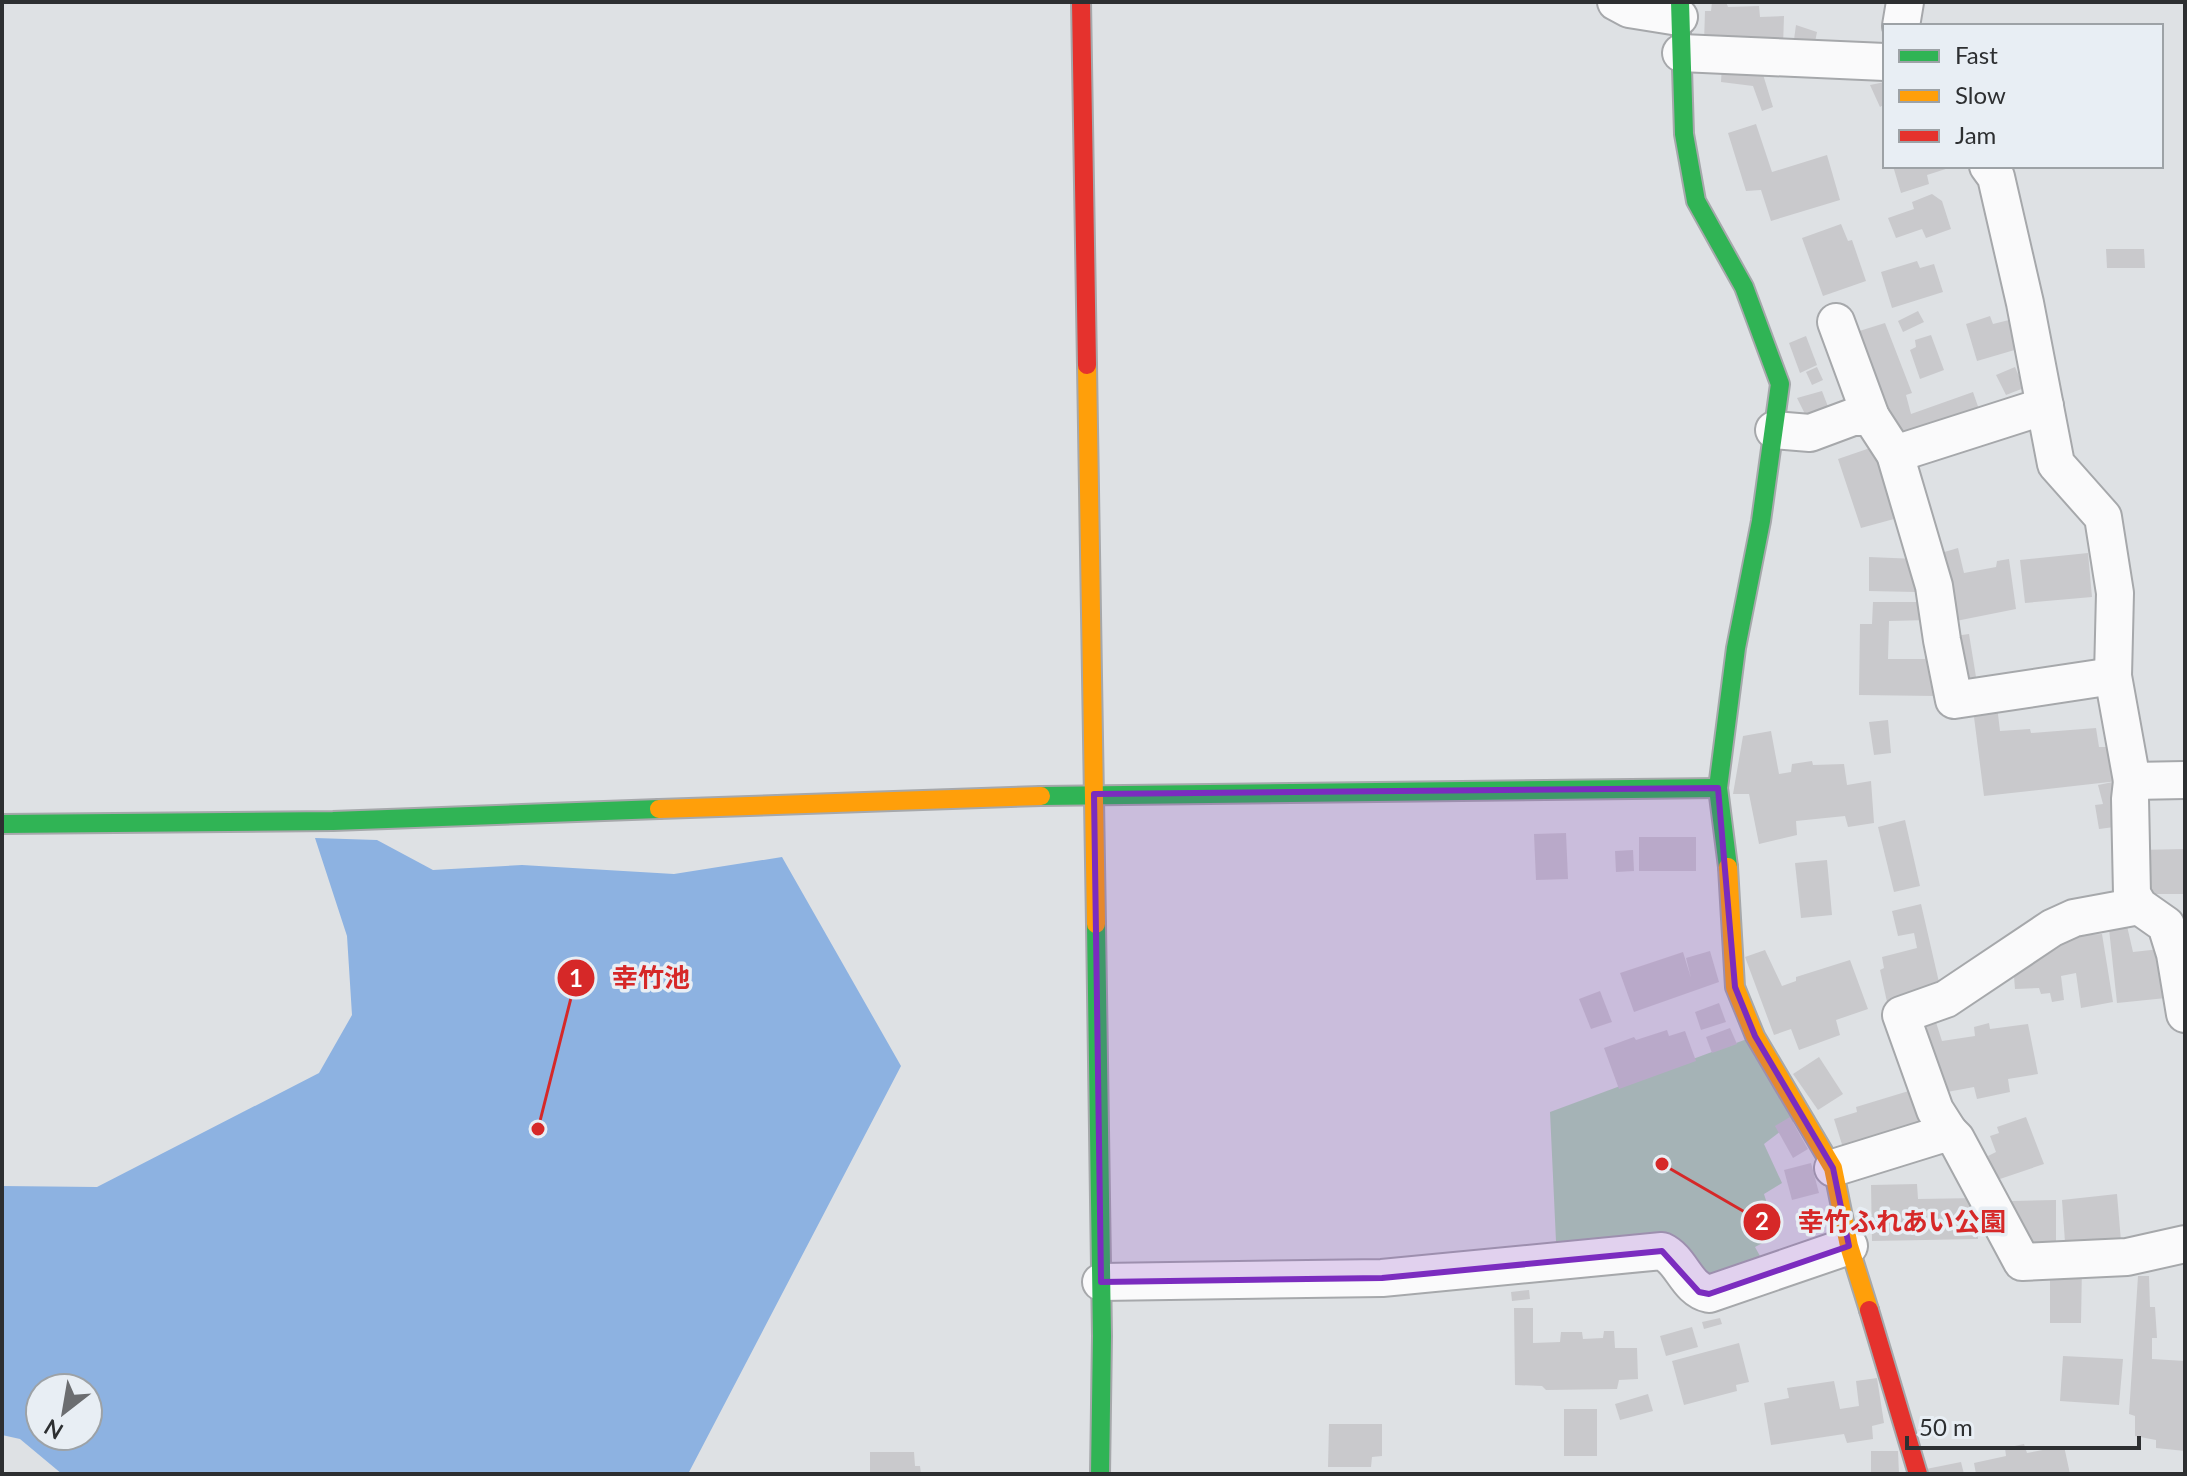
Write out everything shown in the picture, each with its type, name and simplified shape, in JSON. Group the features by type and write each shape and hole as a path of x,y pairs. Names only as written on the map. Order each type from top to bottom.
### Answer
{"street":[{"path":"1081,2 1101,1282 1100,1474"},
{"path":"1616,2 1629,9 1680,10 1684,134 1696,201 1744,287 1780,384 1761,521 1736,648 1718,788 1730,886 1735,987 1755,1036 1833,1168 1849,1246 1918,1474"},
{"path":"1901,24 1905,2"},
{"path":"1681,53 1883,62"},
{"path":"1989,168 1996,177 2056,464 2103,517 2115,593 2113,676 2132,781 2132,894 2139,906 2166,925 2175,954 2185,1014"},
{"path":"1836,322 1871,417 1895,454 1934,586 1954,700 2113,676"},
{"path":"1895,454 2045,406"},
{"path":"1774,430 1810,433 1853,417 1871,417"},
{"path":"2132,781 2185,780"},
{"path":"2,824 333,821 1094,794 1718,788"},
{"path":"2139,906 2074,918 2052,928 1946,999 1901,1015 1935,1110 1956,1139 2022,1262 2127,1257 2185,1244"},
{"path":"1833,1168 1949,1132"},
{"path":"1101,1282 1382,1278 1662,1251 1671,1255 1699,1292 1709,1294 1849,1246"}],"highlighted area":[{"path":"1718,788 1735,987 1755,1036 1833,1168 1849,1246 1709,1294 1699,1292 1662,1251 1382,1278 1101,1282 1094,794"}],"green space":[{"path":"1755,1036 1802,1115 1764,1144 1782,1183 1764,1194 1777,1235 1755,1247 1770,1274 1699,1292 1662,1251 1557,1263 1550,1112"}],"water":[{"path":"315,838 377,840 433,870 522,865 674,874 782,857 901,1066 688,1474 62,1474 36,1452 104,1452 104,1372 24,1372 24,1442 2,1435 2,1186 97,1187 319,1073 352,1015 347,936"}],"building":[{"path":"1712,2 1726,2 1728,7 1759,6 1760,17 1784,16 1783,46 1704,43 1705,11 1711,11"},
{"path":"1796,25 1817,32 1813,52 1793,47"},
{"path":"1722,65 1761,68 1773,107 1762,111 1753,86 1721,82"},
{"path":"1883,82 1883,105 1880,107 1870,85"},
{"path":"1756,124 1772,172 1827,155 1840,200 1771,221 1761,190 1746,191 1728,133"},
{"path":"1894,168 1949,168 1927,175 1929,184 1901,193"},
{"path":"1932,194 1942,201 1951,229 1926,238 1922,229 1896,238 1888,218 1914,209 1912,202"},
{"path":"1841,224 1848,241 1852,240 1866,281 1823,296 1802,238"},
{"path":"2106,249 2144,249 2145,268 2107,268"},
{"path":"1917,261 1920,268 1934,264 1943,292 1892,308 1881,272"},
{"path":"1918,311 1924,322 1903,332 1898,321"},
{"path":"1990,316 1993,324 2009,320 2018,349 1977,361 1966,324"},
{"path":"1885,323 1912,393 1906,395 1911,414 1973,392 1983,421 1898,441 1853,333"},
{"path":"1931,335 1944,370 1920,379 1910,350 1916,347 1915,340"},
{"path":"1806,336 1817,365 1800,373 1789,343"},
{"path":"1817,367 1823,380 1812,385 1806,372"},
{"path":"2015,367 2024,388 2006,395 1996,375"},
{"path":"1822,391 1832,417 1811,426 1797,398"},
{"path":"1873,447 1905,516 1861,528 1838,459"},
{"path":"1958,548 1964,573 1996,567 1997,561 2009,559 2016,609 1951,622 1934,555"},
{"path":"2088,553 2092,597 2025,603 2020,560"},
{"path":"1869,557 1917,559 1916,592 1869,591"},
{"path":"1873,602 1930,602 1929,620 1889,621 1888,659 1925,659 1925,653 1936,653 1936,696 1859,695 1860,624 1872,624"},
{"path":"1969,634 1976,677 1956,680 1948,637"},
{"path":"1997,706 2000,731 2030,729 2031,733 2096,728 2099,747 2106,747 2106,739 2116,739 2123,802 2110,804 2119,804 2122,826 2099,829 2095,805 2103,804 2098,785 2118,781 1984,796 1973,709"},
{"path":"1888,720 1891,753 1874,755 1869,722"},
{"path":"1771,731 1779,774 1791,772 1792,764 1812,761 1813,765 1844,764 1847,785 1871,781 1874,823 1848,827 1845,816 1796,821 1797,835 1759,844 1749,794 1733,794 1743,736"},
{"path":"1905,820 1920,886 1894,892 1878,827"},
{"path":"1566,833 1568,879 1536,880 1534,834"},
{"path":"1639,837 1696,837 1696,871 1639,871"},
{"path":"2185,849 2185,894 2140,894 2138,850"},
{"path":"1633,850 1634,871 1616,872 1615,851"},
{"path":"1827,860 1832,915 1801,918 1795,863"},
{"path":"1921,904 1941,991 1889,1011 1880,970 1884,968 1882,957 1917,948 1914,933 1898,936 1892,911"},
{"path":"2127,926 2133,952 2160,949 2166,998 2117,1003 2109,929"},
{"path":"2086,928 2087,935 2102,934 2113,1002 2081,1008 2076,973 2061,976 2064,1000 2052,1002 2050,993 2041,994 2039,988 2015,989 2013,964 2038,959 2038,950"},
{"path":"1765,950 1782,986 1796,981 1796,977 1850,960 1868,1009 1836,1020 1840,1035 1799,1050 1791,1029 1774,1035 1745,957"},
{"path":"1710,951 1719,982 1634,1012 1620,973 1683,952 1691,978 1686,958"},
{"path":"1600,991 1612,1022 1591,1029 1579,999"},
{"path":"1719,1003 1726,1022 1701,1030 1695,1012"},
{"path":"1932,1010 1942,1041 1975,1036 1974,1027 1989,1023 1990,1029 2028,1024 2038,1074 2008,1079 2010,1092 1977,1099 1974,1087 1931,1095 1911,1017"},
{"path":"1730,1028 1737,1044 1712,1053 1706,1037"},
{"path":"1667,1030 1669,1036 1685,1031 1696,1061 1619,1089 1604,1048"},
{"path":"1819,1057 1843,1094 1818,1110 1793,1074"},
{"path":"1912,1090 1924,1130 1845,1154 1834,1119 1857,1112 1856,1107"},
{"path":"1790,1117 1808,1149 1793,1158 1775,1126"},
{"path":"2026,1117 2044,1164 1997,1180 1988,1156 1996,1152 1990,1136 1999,1133 1997,1127"},
{"path":"1811,1163 1819,1193 1792,1200 1784,1170"},
{"path":"1917,1184 1918,1199 1977,1198 1978,1239 1872,1241 1871,1185"},
{"path":"2117,1194 2122,1253 2066,1256 2062,1200"},
{"path":"2056,1200 2056,1247 2021,1248 2013,1230 2012,1201"},
{"path":"2082,1266 2081,1323 2050,1323 2050,1267"},
{"path":"2138,1276 2149,1276 2150,1307 2155,1307 2157,1338 2152,1338 2152,1359 2185,1361 2185,1451 2156,1448 2156,1440 2135,1436 2135,1416 2129,1414"},
{"path":"1529,1290 1530,1299 1512,1301 1511,1292"},
{"path":"1514,1308 1533,1308 1533,1343 1560,1342 1561,1332 1582,1332 1583,1339 1603,1338 1604,1331 1614,1331 1615,1348 1637,1348 1638,1379 1619,1380 1617,1389 1546,1390 1542,1386 1515,1385"},
{"path":"1720,1318 1722,1324 1704,1329 1702,1322"},
{"path":"1692,1327 1698,1347 1666,1356 1660,1336"},
{"path":"1739,1343 1749,1382 1736,1385 1737,1391 1684,1405 1672,1361"},
{"path":"2063,1356 2123,1359 2119,1405 2060,1401"},
{"path":"1877,1378 1884,1423 1872,1426 1873,1439 1847,1443 1844,1434 1771,1445 1764,1403 1789,1398 1787,1388 1834,1381 1840,1409 1859,1406 1856,1381"},
{"path":"1648,1394 1653,1411 1620,1420 1615,1404"},
{"path":"1564,1409 1597,1409 1597,1456 1564,1456"},
{"path":"1329,1424 1382,1424 1382,1456 1372,1457 1371,1467 1328,1467"},
{"path":"2024,1444 2027,1453 2064,1446 2070,1474 1976,1474 1974,1463 2006,1456 2005,1448"},
{"path":"1871,1451 1898,1451 1899,1474 1871,1474"},
{"path":"870,1452 914,1452 915,1466 920,1466 921,1474 870,1474"},
{"path":"1961,1462 1964,1474 1927,1474 1926,1469"}],"traffic: fast":[{"path":"1680,2 1684,134 1696,201 1744,287 1780,384 1761,521 1736,648 1718,788 1728,867"},
{"path":"1041,796 1718,788"},
{"path":"2,824 333,821 659,809"},
{"path":"1096,924 1102,1336 1100,1474"}],"traffic: slow":[{"path":"1087,365 1096,924"},
{"path":"659,809 1041,796"},
{"path":"1728,867 1735,987 1755,1036 1833,1168 1849,1246 1869,1310"}],"traffic: jam":[{"path":"1081,2 1087,365"},
{"path":"1869,1310 1918,1474"}],"place":[{"name":"幸竹池","path":"538,1129"},
{"name":"幸竹ふれあい公園","path":"1662,1164"}]}
